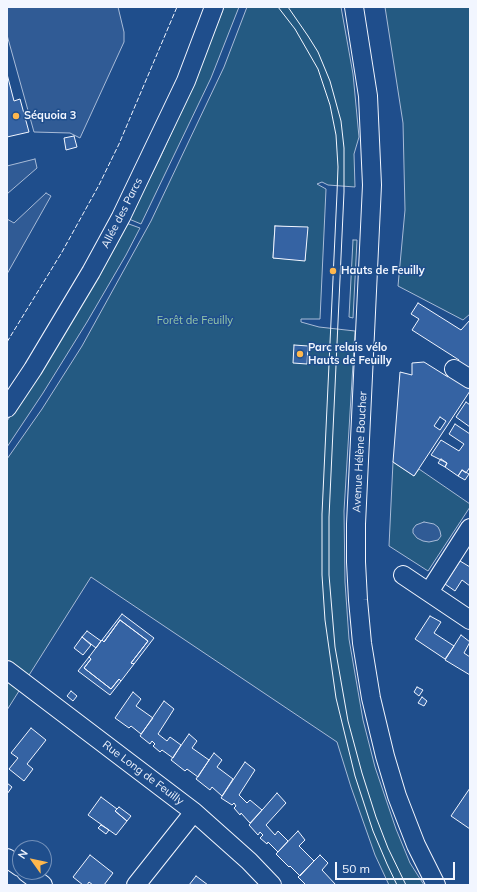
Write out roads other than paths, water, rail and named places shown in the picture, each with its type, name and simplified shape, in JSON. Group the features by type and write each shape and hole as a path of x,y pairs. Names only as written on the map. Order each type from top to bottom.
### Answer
{"street":[{"name":"Allée des Parcs","path":"7,408 91,272 121,217 186,81 214,7"},
{"name":"Avenue Hélène Boucher","path":"354,7 368,96 372,185 356,524 356,562 362,643 371,698 385,756 397,796 413,838 436,885"},
{"path":"454,369 470,379"},
{"path":"429,592 470,528"},
{"path":"403,575 470,620"},
{"name":"Rue Long de Feuilly","path":"7,670 194,812 249,861 272,885"},
{"path":"136,885 194,812"}],"tram line":[{"path":"278,7 295,29 318,69 330,105 336,135 338,167 322,514 322,575 325,620 336,698 355,776 373,831 397,885"},
{"path":"288,7 318,52 330,81 341,121 344,148 344,192 329,517 329,575 335,647 348,721 362,773 388,848 406,885"}],"place":[{"name":"Séquoia 3","path":"16,116"},
{"name":"Hauts de Feuilly","path":"333,271"},
{"name":"Parc relais vélo Hauts de Feuilly","path":"300,354"}],"park label":[{"name":"Forêt de Feuilly","path":"195,321"}]}
